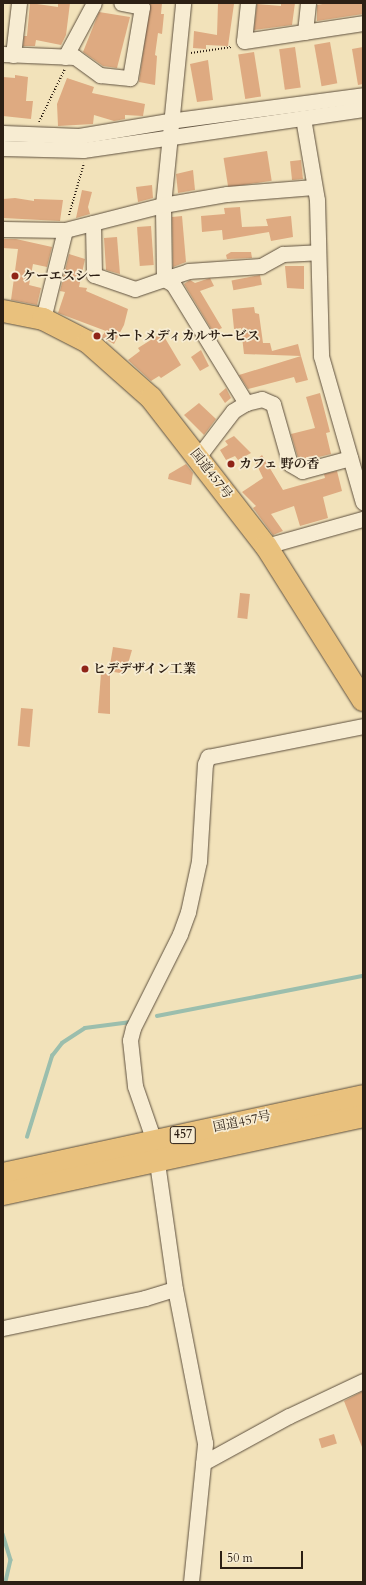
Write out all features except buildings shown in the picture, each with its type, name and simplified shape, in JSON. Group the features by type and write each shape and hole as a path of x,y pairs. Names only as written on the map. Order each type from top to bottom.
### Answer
{"highway":[{"name":"国道457号","path":"3,311 43,319 88,342 151,398 266,546 363,700"},
{"name":"国道457号","path":"3,1194 156,1151 363,1096"},
{"name":"国道457号","path":"3,1174 156,1151 363,1116"}],"street":[{"path":"18,3 8,54 75,57 100,75 130,78 142,7 121,3"},
{"path":"68,57 94,3"},
{"path":"164,279 163,205 170,138 169,121 182,3"},
{"path":"248,3 244,41 363,23"},
{"path":"305,32 308,3"},
{"path":"3,134 79,136 169,121 363,95"},
{"path":"3,148 83,150 363,109"},
{"path":"303,118 314,187 318,252 321,356 363,502"},
{"path":"3,229 65,230 163,205 227,194 314,187"},
{"path":"93,223 94,275 135,289 188,271 261,266 283,254 318,252"},
{"path":"43,319 65,230"},
{"path":"164,279 173,284 246,403"},
{"path":"198,457 233,410 246,403 262,398 273,404 290,464 302,471 350,458"},
{"path":"266,546 363,519"},
{"path":"191,1582 205,1443 175,1289 156,1151 135,1086 130,1040 133,1028 180,934 188,912 199,861 206,760 208,757 363,726"},
{"path":"3,1328 145,1298 175,1289"},
{"path":"203,1463 289,1416 363,1381"}],"path":[{"path":"188,53 238,46 244,41"},
{"path":"36,128 68,57"},
{"path":"65,230 84,163"}],"waterway":[{"path":"157,1016 363,976"},
{"path":"27,1137 52,1056 62,1043 85,1028 131,1022"},
{"path":"3,1534 11,1560 6,1582"}],"place":[{"name":"ケーエスシー","path":"15,276"},
{"name":"オートメディカルサービス","path":"97,336"},
{"name":"カフェ 野の香","path":"231,464"},
{"name":"ヒデデザイン工業","path":"85,669"}]}
